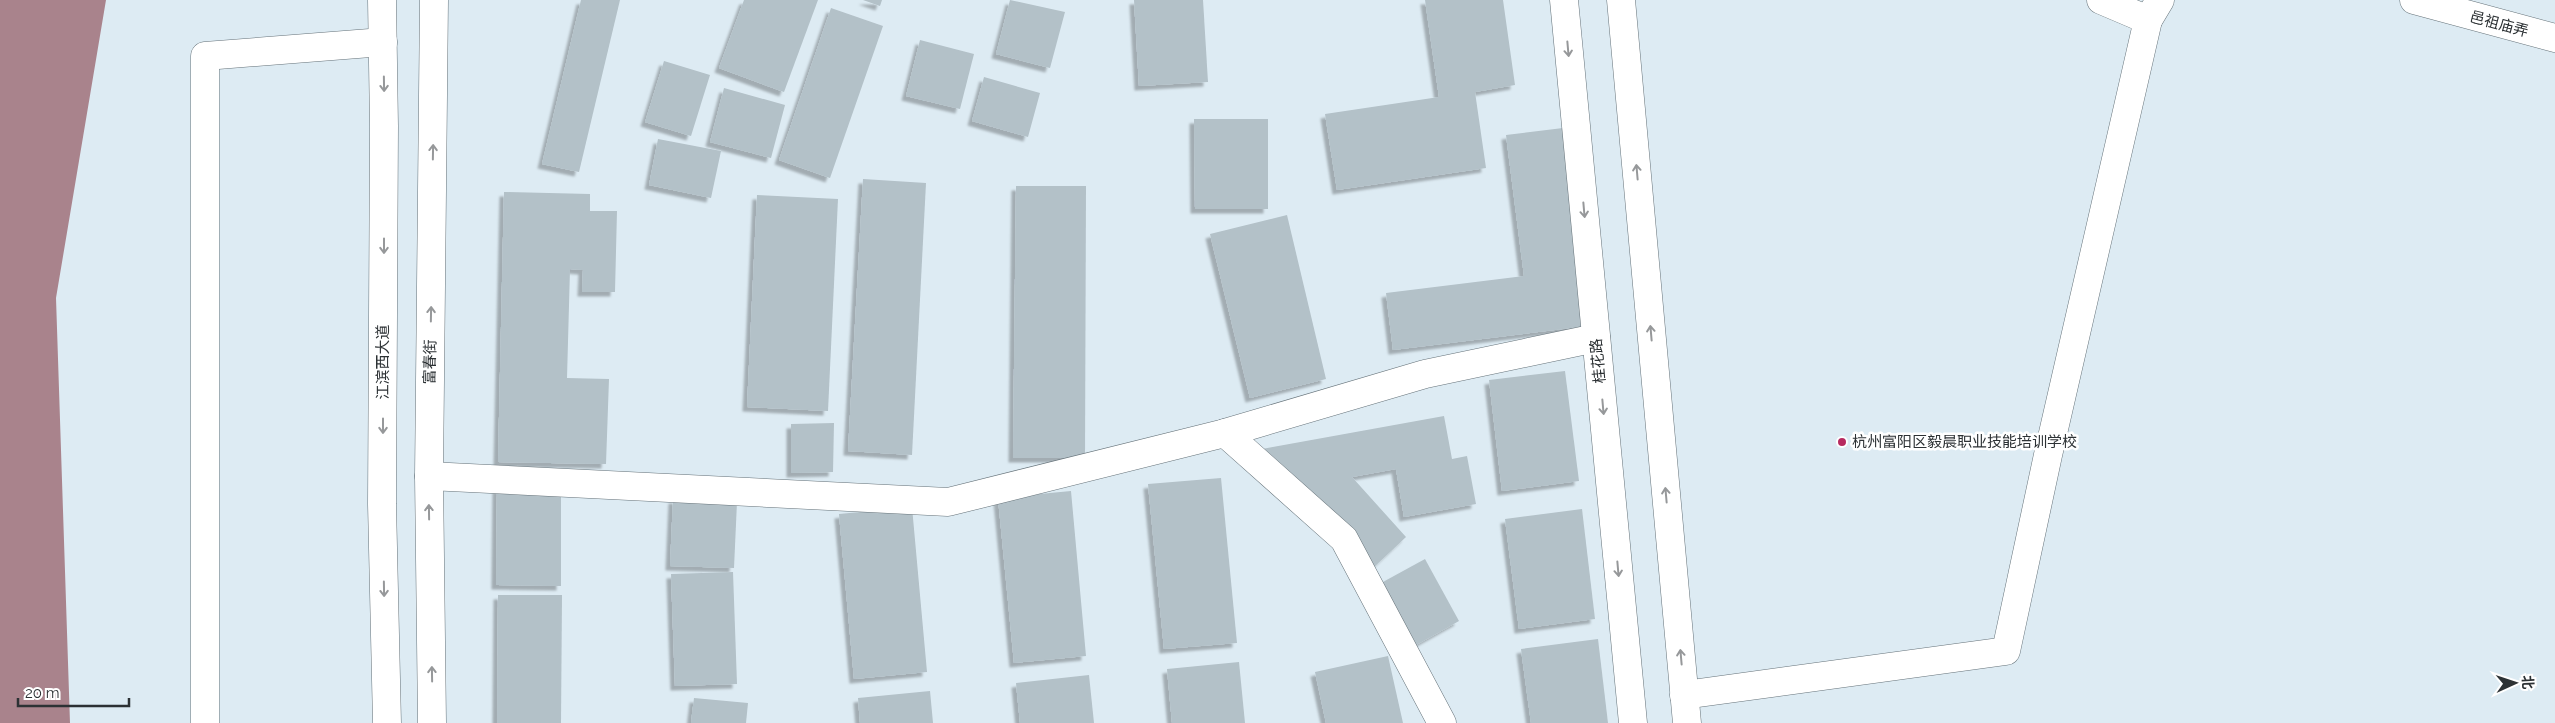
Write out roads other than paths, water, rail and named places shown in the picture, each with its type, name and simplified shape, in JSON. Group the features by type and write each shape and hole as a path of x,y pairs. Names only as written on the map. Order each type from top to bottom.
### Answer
{"street":[{"name":"江滨西大道","path":"382,0 382,504 387,723"},
{"name":"富春街","path":"432,723 429,476 434,0"},
{"name":"桂花路","path":"1564,0 1633,723"},
{"path":"1621,0 1687,723"},
{"path":"1684,695 2006,651 2052,435 2154,10 2101,0"},
{"name":"邑祖庙弄","path":"2422,2 2555,38"},
{"path":"205,723 205,56 383,42"},
{"path":"429,476 948,502 1226,432 1425,374 1596,338"},
{"path":"1226,432 1344,539 1442,723"}],"place":[{"name":"杭州富阳区毅晨职业技能培训学校","path":"1842,442"}]}
